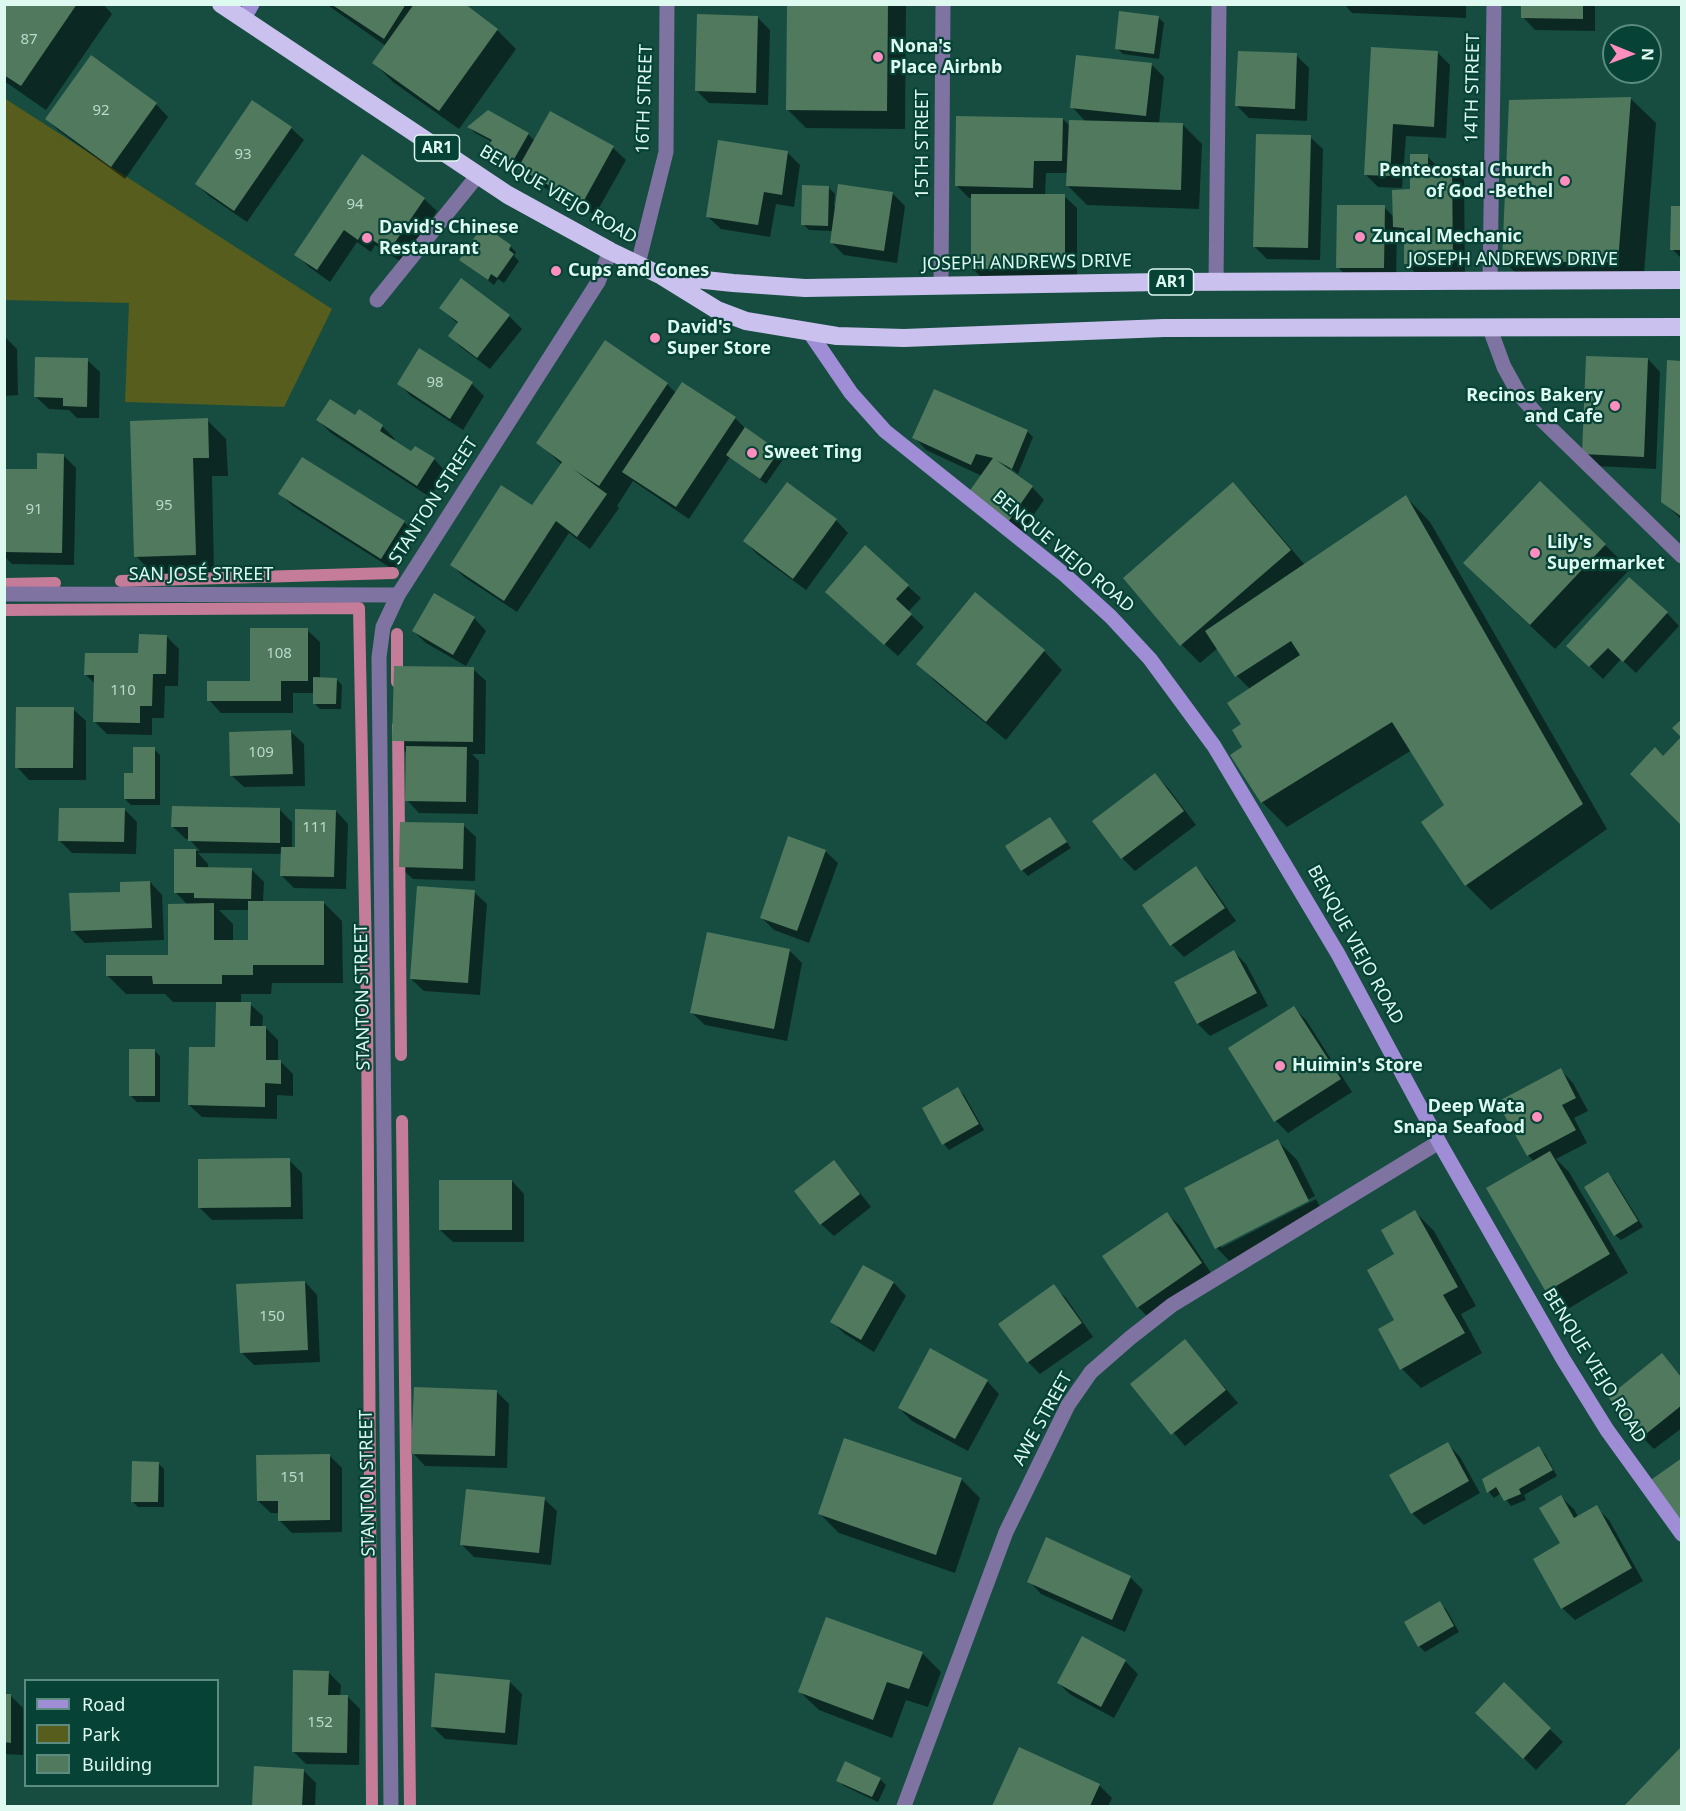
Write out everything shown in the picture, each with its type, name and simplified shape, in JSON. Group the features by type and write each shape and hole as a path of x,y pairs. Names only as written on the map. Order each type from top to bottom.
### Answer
{"highway":[{"name":"BENQUE VIEJO ROAD","path":"221,4 248,12 508,195 610,251 662,276 717,310 746,321 810,333"},
{"name":"JOSEPH ANDREWS DRIVE","path":"662,276 733,284 805,288 1216,282 1682,280"},
{"name":"AR1","path":"810,333 904,338 1164,328 1682,327"}],"main road":[{"name":"BENQUE VIEJO ROAD","path":"810,333 851,393 885,431 1065,575 1111,617 1150,659 1214,746 1338,954 1438,1142 1563,1359 1607,1430 1682,1534"}],"street":[{"name":"16TH STREET","path":"638,264 666,152 667,4"},
{"name":"15TH STREET","path":"941,285 943,4"},
{"path":"1216,282 1219,4"},
{"name":"14TH STREET","path":"1490,281 1494,4"},
{"path":"377,300 478,175"},
{"name":"STANTON STREET","path":"391,1806 379,657 383,627 398,595 598,282 610,251"},
{"path":"1490,329 1504,367 1518,394 1682,556"},
{"name":"SAN JOSÉ STREET","path":"4,594 398,595"},
{"name":"AWE STREET","path":"904,1806 1006,1532 1068,1405 1092,1372 1172,1305 1438,1142"}],"green space":[{"path":"4,98 332,309 284,407 125,402 129,303 5,300"}],"building":[{"path":"4,4 77,4 21,86 4,75"},
{"path":"331,4 406,4 384,39"},
{"path":"414,4 465,4 498,29 439,111 372,63"},
{"path":"787,4 888,4 887,111 786,110"},
{"path":"1521,4 1583,4 1583,19 1521,18"},
{"path":"1119,11 1159,16 1154,54 1115,49"},
{"path":"697,14 758,16 756,93 695,91"},
{"path":"1371,47 1438,51 1434,127 1393,124 1390,176 1364,175"},
{"path":"1238,51 1297,53 1295,109 1235,106"},
{"path":"91,55 157,103 111,167 45,119"},
{"path":"1076,55 1152,63 1146,116 1070,108"},
{"name":"Pentecostal Church of God -Bethel","path":"1631,97 1618,262 1502,262 1509,100"},
{"path":"252,100 292,127 234,211 195,184"},
{"path":"488,110 529,133 509,168 484,154 492,140 467,127"},
{"path":"550,111 614,146 582,204 518,168"},
{"path":"956,116 1063,118 1062,161 1034,161 1033,188 955,186"},
{"path":"1069,120 1183,123 1181,190 1066,186"},
{"path":"1256,134 1311,135 1308,248 1253,247"},
{"path":"718,140 788,151 782,195 764,192 758,225 706,217"},
{"path":"362,154 425,198 389,251 362,233 358,240 344,230 317,270 294,255"},
{"path":"1410,154 1428,154 1428,166 1452,166 1453,264 1404,264 1404,228 1393,227 1392,190 1410,189"},
{"path":"838,184 893,192 884,251 830,243"},
{"path":"802,185 829,186 828,226 801,225"},
{"path":"971,194 1065,194 1065,269 971,269"},
{"name":"Zuncal Mechanic","path":"1337,205 1385,205 1384,268 1336,268"},
{"path":"1671,206 1682,206 1682,250 1670,250"},
{"path":"483,225 511,245 509,250 514,254 497,278 491,274 488,280 459,260"},
{"path":"461,278 510,315 477,358 448,336 458,322 439,308"},
{"path":"605,340 668,383 599,486 573,469 607,494 577,537 556,521 504,601 450,565 501,485 532,505 562,462 536,443"},
{"path":"419,348 473,382 450,419 397,384"},
{"name":"Recinos Bakery and Cafe","path":"1586,356 1648,358 1644,457 1582,454"},
{"path":"35,357 88,358 87,407 63,406 63,398 34,397"},
{"path":"1667,360 1682,361 1682,517 1661,502"},
{"path":"682,382 736,417 676,507 622,472"},
{"path":"934,389 1028,430 1012,469 996,460 1033,486 1006,525 966,496 993,458 976,454 971,465 912,438"},
{"path":"330,399 355,415 359,409 383,425 380,431 411,451 415,446 435,458 417,486 316,420"},
{"path":"208,418 209,458 193,458 196,555 134,557 130,421"},
{"name":"Sweet Ting","path":"745,427 779,451 760,479 726,455"},
{"path":"37,453 64,454 62,553 5,552 5,469 37,469"},
{"path":"302,457 405,521 381,559 278,494"},
{"name":"Lily's Supermarket","path":"1540,481 1606,544 1530,625 1463,563"},
{"path":"787,482 837,519 793,579 743,541"},
{"path":"1233,482 1291,550 1180,646 1123,578"},
{"path":"1406,495 1583,804 1465,886 1421,822 1444,805 1392,722 1261,803 1230,755 1242,747 1232,730 1241,724 1227,703 1300,655 1291,641 1235,677 1205,631"},
{"path":"865,545 909,585 896,599 912,614 884,645 825,592"},
{"path":"1629,577 1668,612 1623,662 1608,648 1589,667 1566,646"},
{"path":"975,592 1045,650 986,722 916,664"},
{"path":"434,593 475,617 453,655 412,631"},
{"path":"250,628 308,628 308,681 281,681 281,701 207,701 207,681 250,681"},
{"path":"139,634 167,635 166,674 153,674 152,706 140,706 140,723 93,722 94,675 84,675 85,653 138,653"},
{"path":"394,666 474,667 473,742 392,741"},
{"path":"313,677 337,678 336,704 313,704"},
{"path":"16,707 74,707 73,768 15,768"},
{"path":"1682,719 1682,826 1630,774 1655,747 1663,756 1681,737 1672,728"},
{"path":"291,730 293,774 230,776 229,732"},
{"path":"406,746 467,747 466,802 405,801"},
{"path":"133,747 155,747 155,799 124,799 124,773 133,773"},
{"path":"1155,773 1184,811 1121,859 1092,821"},
{"path":"172,806 280,808 280,843 188,841 188,827 171,827"},
{"path":"59,808 125,808 124,842 58,841"},
{"path":"295,809 336,810 334,877 280,876 281,847 295,847"},
{"path":"1050,817 1067,842 1021,871 1005,846"},
{"path":"400,822 464,823 463,869 399,867"},
{"path":"788,836 826,850 797,931 760,918"},
{"path":"174,849 196,849 196,867 252,868 251,899 194,898 194,893 174,893"},
{"path":"1196,866 1225,908 1170,946 1142,905"},
{"path":"150,881 152,928 71,931 69,893 120,892 120,882"},
{"path":"417,886 475,890 468,983 410,979"},
{"path":"248,901 324,901 324,965 253,965 253,975 222,975 222,984 153,984 152,976 106,976 106,955 168,955 168,904 214,903 214,940 248,940"},
{"path":"707,932 790,949 774,1029 690,1013"},
{"path":"1234,950 1257,993 1197,1024 1174,982"},
{"path":"216,1002 251,1002 250,1026 266,1026 266,1060 281,1060 281,1084 265,1083 265,1107 188,1105 189,1047 215,1047"},
{"path":"1294,1006 1341,1079 1274,1122 1228,1048"},
{"path":"129,1049 155,1049 155,1096 129,1096"},
{"name":"Deep Wata Snapa Seafood","path":"1561,1068 1576,1098 1562,1105 1576,1130 1527,1156 1497,1102"},
{"path":"958,1087 979,1124 942,1145 922,1108"},
{"path":"1278,1139 1309,1201 1215,1249 1184,1188"},
{"path":"1550,1151 1610,1254 1546,1292 1486,1188"},
{"path":"290,1158 291,1207 198,1208 198,1159"},
{"path":"834,1160 860,1194 820,1225 794,1191"},
{"path":"1608,1172 1638,1221 1614,1236 1584,1187"},
{"path":"439,1180 512,1180 512,1230 439,1230"},
{"path":"1415,1210 1458,1287 1443,1295 1465,1333 1400,1370 1378,1329 1394,1320 1367,1270 1394,1254 1381,1230"},
{"path":"1167,1212 1202,1263 1137,1308 1102,1256"},
{"path":"863,1265 894,1282 861,1340 830,1322"},
{"path":"305,1281 308,1350 240,1353 236,1284"},
{"path":"1054,1284 1082,1323 1027,1363 998,1324"},
{"path":"1185,1339 1226,1390 1171,1435 1130,1384"},
{"path":"930,1348 988,1380 955,1439 898,1408"},
{"path":"1662,1353 1682,1378 1682,1405 1641,1438 1608,1397"},
{"path":"414,1387 497,1390 495,1456 411,1454"},
{"path":"844,1438 962,1478 936,1555 818,1514"},
{"path":"1448,1442 1469,1481 1411,1514 1389,1475"},
{"path":"1539,1446 1553,1470 1519,1489 1521,1494 1504,1501 1496,1487 1487,1493 1482,1479"},
{"path":"330,1454 330,1520 278,1521 278,1501 257,1501 256,1455"},
{"path":"1682,1458 1682,1537 1645,1484"},
{"path":"132,1461 159,1462 158,1502 131,1502"},
{"path":"466,1489 545,1497 539,1553 460,1545"},
{"path":"1561,1495 1574,1518 1597,1505 1632,1568 1561,1609 1533,1559 1560,1543 1539,1508"},
{"path":"1046,1537 1131,1576 1112,1620 1027,1582"},
{"path":"1440,1601 1454,1626 1418,1647 1404,1622"},
{"path":"826,1617 923,1652 909,1689 887,1682 873,1720 798,1692"},
{"path":"1082,1636 1126,1660 1101,1707 1057,1683"},
{"path":"293,1670 329,1671 328,1695 348,1695 347,1753 292,1752"},
{"path":"435,1673 510,1680 505,1733 431,1727"},
{"path":"1504,1682 1551,1728 1523,1759 1475,1713"},
{"path":"4,1694 11,1694 11,1743 4,1742"},
{"path":"1682,1746 1682,1806 1624,1806"},
{"path":"1019,1747 1100,1784 1090,1806 992,1806"},
{"path":"845,1761 881,1778 872,1797 836,1781"},
{"path":"254,1766 304,1769 302,1806 252,1806"}],"waterway":[{"path":"121,581 393,573"},
{"path":"6,584 55,583"},
{"path":"4,610 359,608 367,1010 372,1806"},
{"path":"397,634 397,682"},
{"path":"398,726 401,1055"},
{"path":"402,1121 410,1806"}],"place":[{"name":"Nona's Place Airbnb","path":"878,57"},
{"name":"Pentecostal Church of God -Bethel","path":"1565,181"},
{"name":"Zuncal Mechanic","path":"1360,237"},
{"name":"David's Chinese Restaurant","path":"367,238"},
{"name":"Cups and Cones","path":"556,271"},
{"name":"David's Super Store","path":"655,338"},
{"name":"Recinos Bakery and Cafe","path":"1615,406"},
{"name":"Sweet Ting","path":"752,453"},
{"name":"Lily's Supermarket","path":"1535,553"},
{"name":"Huimin's Store","path":"1280,1066"},
{"name":"Deep Wata Snapa Seafood","path":"1537,1117"}]}
